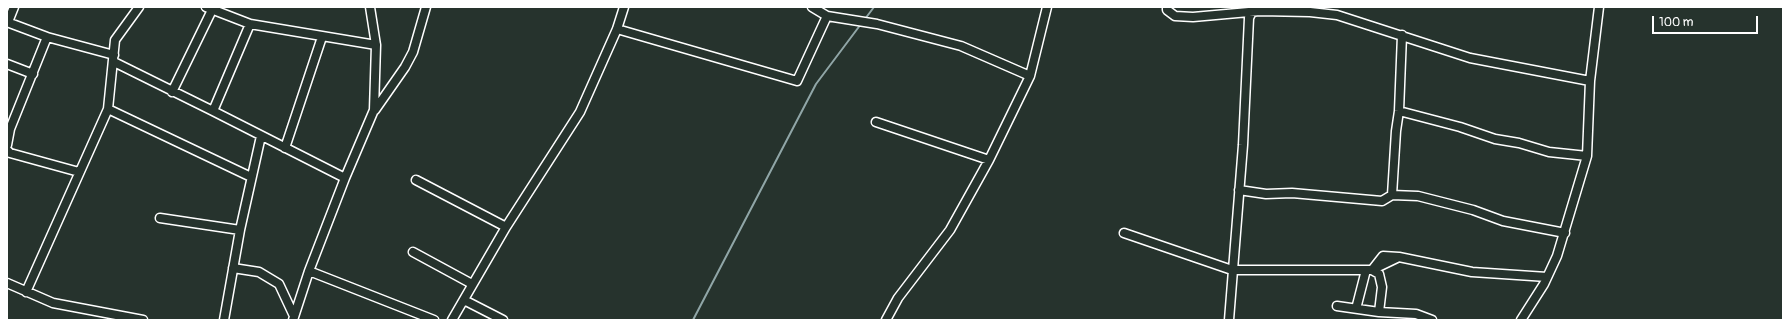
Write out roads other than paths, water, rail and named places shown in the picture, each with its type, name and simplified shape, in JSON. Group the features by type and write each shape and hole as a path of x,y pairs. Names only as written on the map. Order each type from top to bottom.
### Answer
{"street":[{"path":"14,7 7,22 114,58 172,92 213,111 345,178"},
{"path":"26,292 108,109 115,40 139,7"},
{"path":"370,7 376,45 374,110"},
{"path":"294,318 309,271 345,178 374,110 405,67 413,52 426,7"},
{"path":"452,320 506,227 580,112 617,29 624,7"},
{"path":"812,7 827,16 877,24 961,46 1030,76"},
{"path":"886,320 898,298 950,230 989,160 1030,76 1047,7"},
{"path":"1167,7 1167,10 1175,16 1193,17 1260,11 1310,12 1337,15 1470,58 1590,81"},
{"path":"1521,320 1547,277 1557,256 1587,156 1590,81 1599,7"},
{"path":"172,92 209,8 250,24 376,45"},
{"path":"1229,320 1239,190 1249,18 1252,12"},
{"path":"617,29 797,81 827,16"},
{"path":"213,111 250,24"},
{"path":"1392,194 1396,131 1399,111 1402,35"},
{"path":"7,145 9,129 48,37"},
{"path":"285,148 322,37"},
{"path":"7,64 33,74"},
{"path":"108,109 251,177"},
{"path":"1399,111 1460,127 1494,139 1519,143 1549,152 1587,156"},
{"path":"876,122 989,160"},
{"path":"224,320 232,268 261,136"},
{"path":"7,150 10,153 79,172"},
{"path":"416,180 506,227"},
{"path":"1239,190 1266,194 1292,193 1382,200 1392,194 1418,196 1473,210 1503,221 1565,233"},
{"path":"160,218 240,230"},
{"path":"1124,233 1232,270 1368,270 1379,274 1382,287 1379,312"},
{"path":"413,252 472,284"},
{"path":"1368,270 1400,257 1472,272 1547,277"},
{"path":"232,268 259,272 279,284 294,318"},
{"path":"1357,305 1368,270"},
{"path":"309,271 434,320"},
{"path":"7,283 53,303 143,320"},
{"path":"464,300 503,320"},
{"path":"1337,306 1379,312 1416,314 1432,320"}],"waterway":[{"path":"865,19 874,7"},
{"path":"693,320 816,84 861,24"}]}
